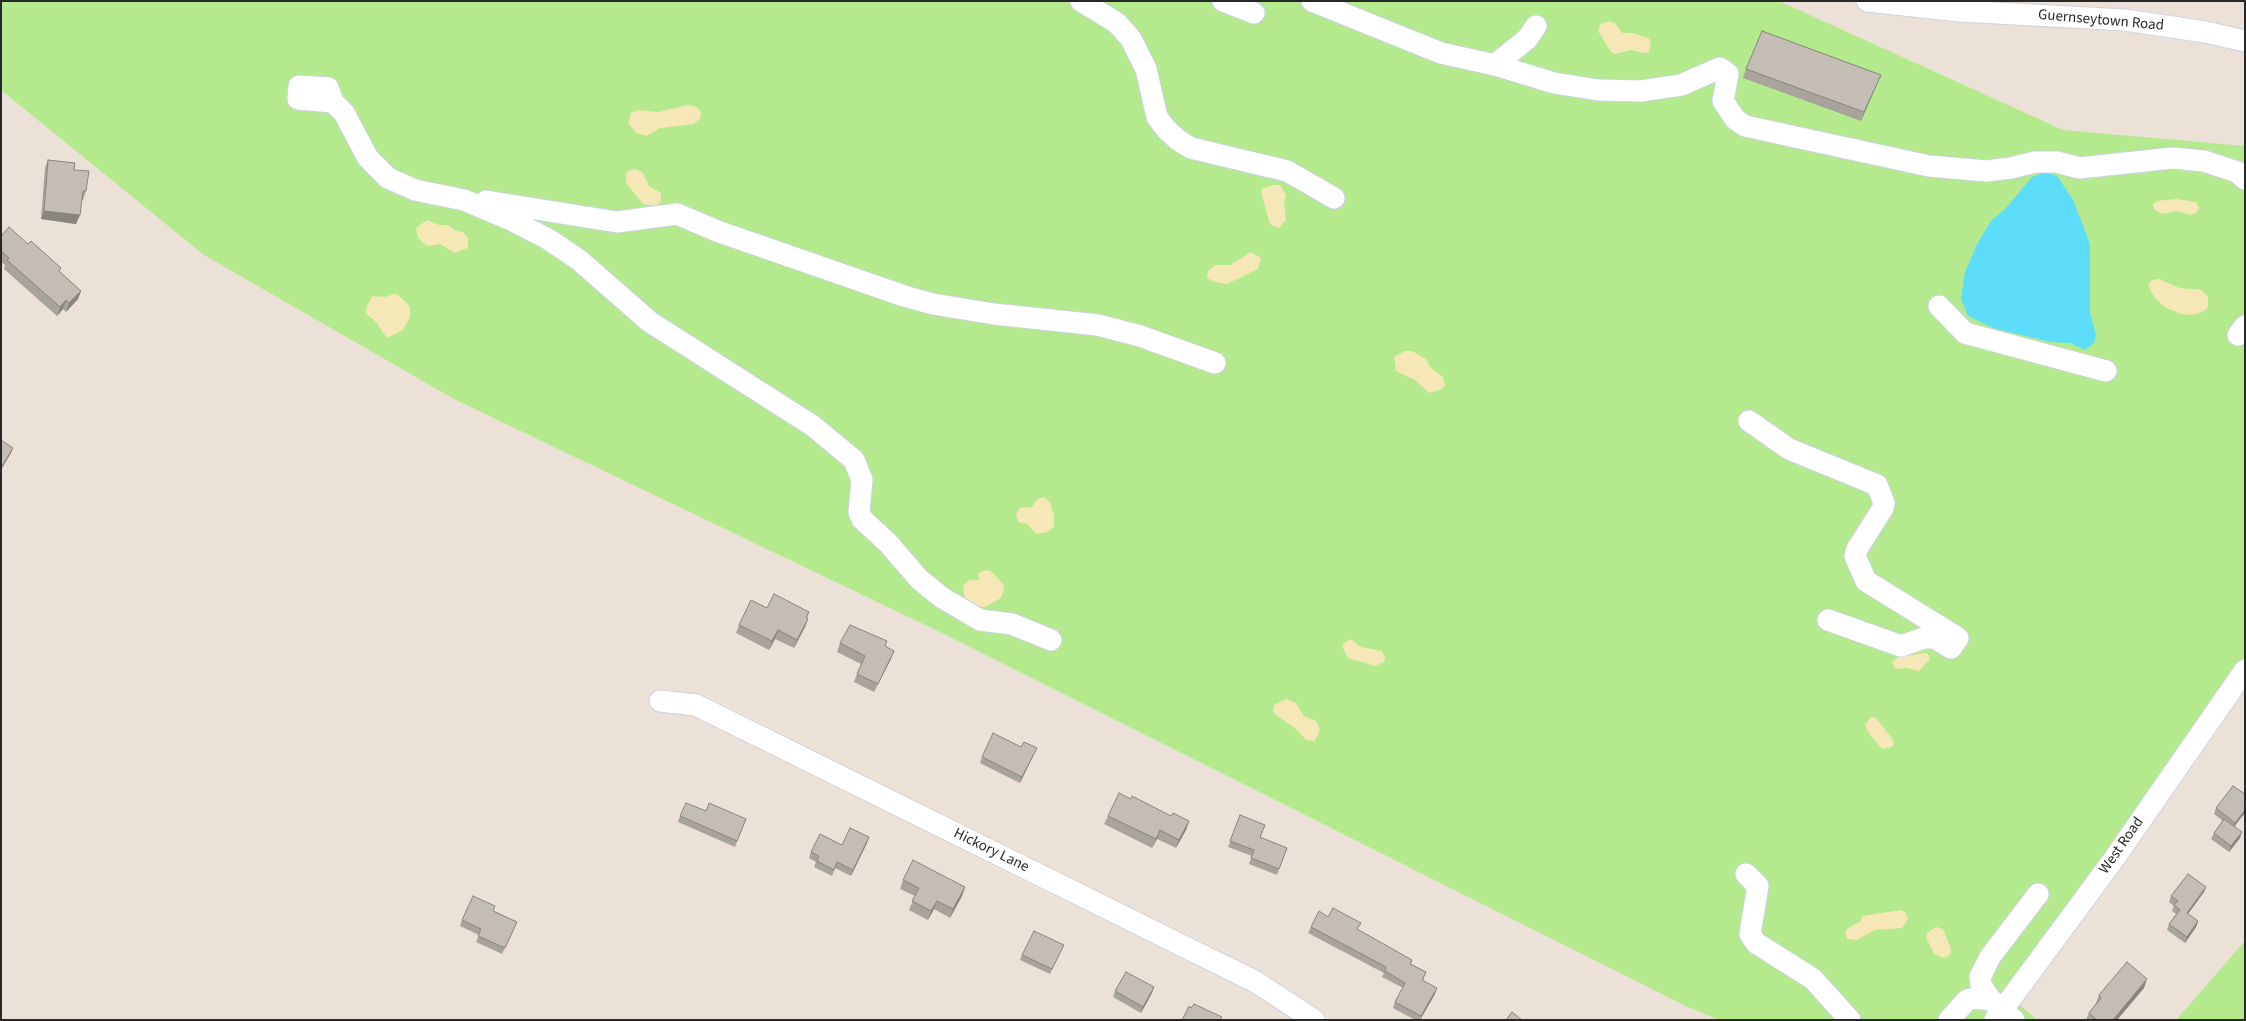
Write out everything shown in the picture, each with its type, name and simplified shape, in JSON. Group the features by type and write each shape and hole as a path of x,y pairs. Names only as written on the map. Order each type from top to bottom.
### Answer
{"street":[{"path":"1081,1 1117,23 1131,39 1146,69 1157,117 1166,130 1178,140 1191,148 1287,172 1334,198"},
{"path":"1223,1 1254,13"},
{"path":"1312,1 1441,53 1495,65 1554,83 1620,91 1641,91 1681,86 1720,68 1728,74 1723,101 1735,119 1745,126 1856,152 1929,166 1986,171 2011,168 2034,162 2057,162 2079,168 2173,158 2204,161 2237,172 2245,179"},
{"name":"Guernseytown Road","path":"1867,1 1959,11 2125,20 2205,32 2245,41"},
{"path":"1495,65 1527,39 1536,26"},
{"path":"333,102 344,113 368,158 388,178 415,190 464,200 497,202 617,222 677,214 717,231 904,296 933,304 994,314 1098,325 1140,336 1215,363"},
{"path":"464,200 510,218 548,239 579,260 650,322 813,426 844,450 854,460 862,480 859,512 862,519 888,543 919,579 941,597 980,620 1012,624 1051,640"},
{"path":"1936,316 1965,333 2106,371"},
{"path":"1749,421 1789,449 1877,485 1884,503 1883,508 1856,549 1855,556 1866,580 1958,638 1951,648 1934,638 1924,638 1901,646 1828,620"},
{"name":"West Road","path":"2001,1012 2114,859 2245,670"},
{"name":"Hickory Lane","path":"660,701 696,705 1256,982 1314,1020"},
{"path":"1746,874 1758,886 1750,934 1756,943 1813,979 1850,1020"},
{"path":"2001,1012 1981,985 1980,977 1983,969 2038,894"},
{"path":"1949,1020 1967,1000 1976,998 2001,1012"}],"green space":[{"path":"1,1 1779,1 2063,130 2245,146 2245,659 2155,786 2003,990 2037,1020 1719,1020 1686,1006 942,633 454,399 204,255 1,90"},
{"path":"2245,941 2245,1020 2176,1020"}],"sand":[{"path":"1610,21 1616,24 1622,33 1633,33 1648,38 1651,41 1649,52 1631,50 1615,54 1611,52 1598,31 1601,24"},
{"path":"688,105 697,107 701,113 700,119 693,124 660,128 646,136 636,133 628,123 631,113 639,110 658,112"},
{"path":"636,169 643,173 649,186 661,193 661,201 656,206 643,204 626,183 626,174 629,170"},
{"path":"1280,185 1286,195 1284,202 1286,220 1279,228 1271,225 1269,221 1261,192 1263,188"},
{"path":"2176,199 2196,202 2199,208 2197,212 2192,215 2175,211 2162,214 2154,209 2153,205 2156,201"},
{"path":"427,220 439,225 447,225 456,231 463,232 468,238 468,248 455,253 440,244 428,246 424,244 418,237 416,228"},
{"path":"1251,252 1261,258 1258,269 1227,284 1215,282 1207,278 1208,271 1215,265 1230,265"},
{"path":"2159,279 2180,288 2202,290 2208,297 2208,307 2205,311 2192,315 2182,314 2166,308 2154,297 2148,285 2152,280"},
{"path":"394,294 406,302 410,308 410,317 403,330 387,338 375,321 366,314 367,306 372,296 385,297"},
{"path":"1405,351 1412,351 1426,359 1430,367 1443,377 1445,386 1442,389 1429,393 1415,380 1396,371 1394,357"},
{"path":"1045,497 1051,504 1054,514 1054,527 1047,532 1037,534 1027,524 1018,522 1016,514 1020,508 1032,507 1037,499"},
{"path":"987,570 992,572 1003,584 1004,590 1001,598 985,607 971,606 965,601 963,585 970,580 979,580 978,573"},
{"path":"1351,639 1361,647 1382,651 1385,657 1384,662 1375,666 1348,658 1342,646"},
{"path":"1927,653 1930,659 1919,671 1907,668 1896,669 1892,663 1898,657"},
{"path":"1286,699 1296,703 1304,716 1316,721 1320,730 1315,741 1306,740 1295,728 1275,714 1273,711 1274,705"},
{"path":"1871,717 1876,718 1891,737 1894,743 1892,747 1882,749 1870,735 1865,725"},
{"path":"1901,910 1906,913 1908,919 1902,928 1875,930 1856,940 1847,939 1845,933 1848,928 1860,922 1863,916"},
{"path":"1936,927 1943,929 1951,949 1950,955 1944,958 1934,954 1926,937 1927,933"}],"water":[{"path":"2046,172 2057,176 2073,200 2090,244 2090,313 2096,335 2094,343 2085,350 2070,343 2050,342 1993,328 1968,316 1961,299 1965,272 1977,244 1991,221 2006,208 2032,177"}],"building":[{"path":"1762,31 1881,75 1864,112 1746,69"},
{"path":"48,160 75,163 74,170 89,171 86,191 83,191 80,215 44,211"},
{"path":"9,227 28,244 31,241 61,268 59,271 81,291 69,303 66,300 60,307 7,260 9,258 1,251 1,236"},
{"path":"1,440 13,448 1,468"},
{"path":"774,594 809,612 806,617 808,619 797,640 778,630 772,641 739,625 751,600 767,608"},
{"path":"850,625 887,641 885,646 894,651 878,684 857,674 865,656 840,643"},
{"path":"993,733 1021,747 1024,742 1037,748 1022,777 982,757"},
{"path":"2233,786 2245,794 2245,810 2235,823 2216,808"},
{"path":"1119,793 1131,799 1132,796 1171,816 1173,813 1189,821 1179,840 1160,830 1156,839 1108,816"},
{"path":"686,803 706,811 709,803 746,819 737,841 680,816"},
{"path":"1240,815 1265,825 1260,837 1287,848 1279,869 1251,858 1254,850 1230,841"},
{"path":"2224,819 2242,832 2231,846 2214,833"},
{"path":"850,828 869,837 853,870 837,862 834,870 817,861 819,856 811,852 820,834 842,845"},
{"path":"913,860 965,887 953,909 937,901 931,911 912,901 919,888 903,880"},
{"path":"2188,874 2206,887 2187,913 2198,921 2187,937 2169,924 2180,910 2174,905 2178,901 2171,896"},
{"path":"473,896 495,906 493,911 517,922 505,948 478,936 481,929 462,920"},
{"path":"1333,908 1361,923 1357,929 1412,960 1410,964 1426,972 1422,980 1437,988 1421,1016 1395,1002 1405,983 1385,971 1386,967 1311,927 1319,911 1328,917"},
{"path":"1034,931 1064,945 1052,969 1022,955"},
{"path":"2127,962 2147,979 2113,1020 2097,1020 2089,1013 2101,998 2099,995"},
{"path":"1126,972 1154,987 1143,1007 1115,991"},
{"path":"1194,1004 1222,1017 1220,1020 1182,1020 1189,1006 1191,1008"},
{"path":"1512,1012 1522,1020 1506,1020"}]}
